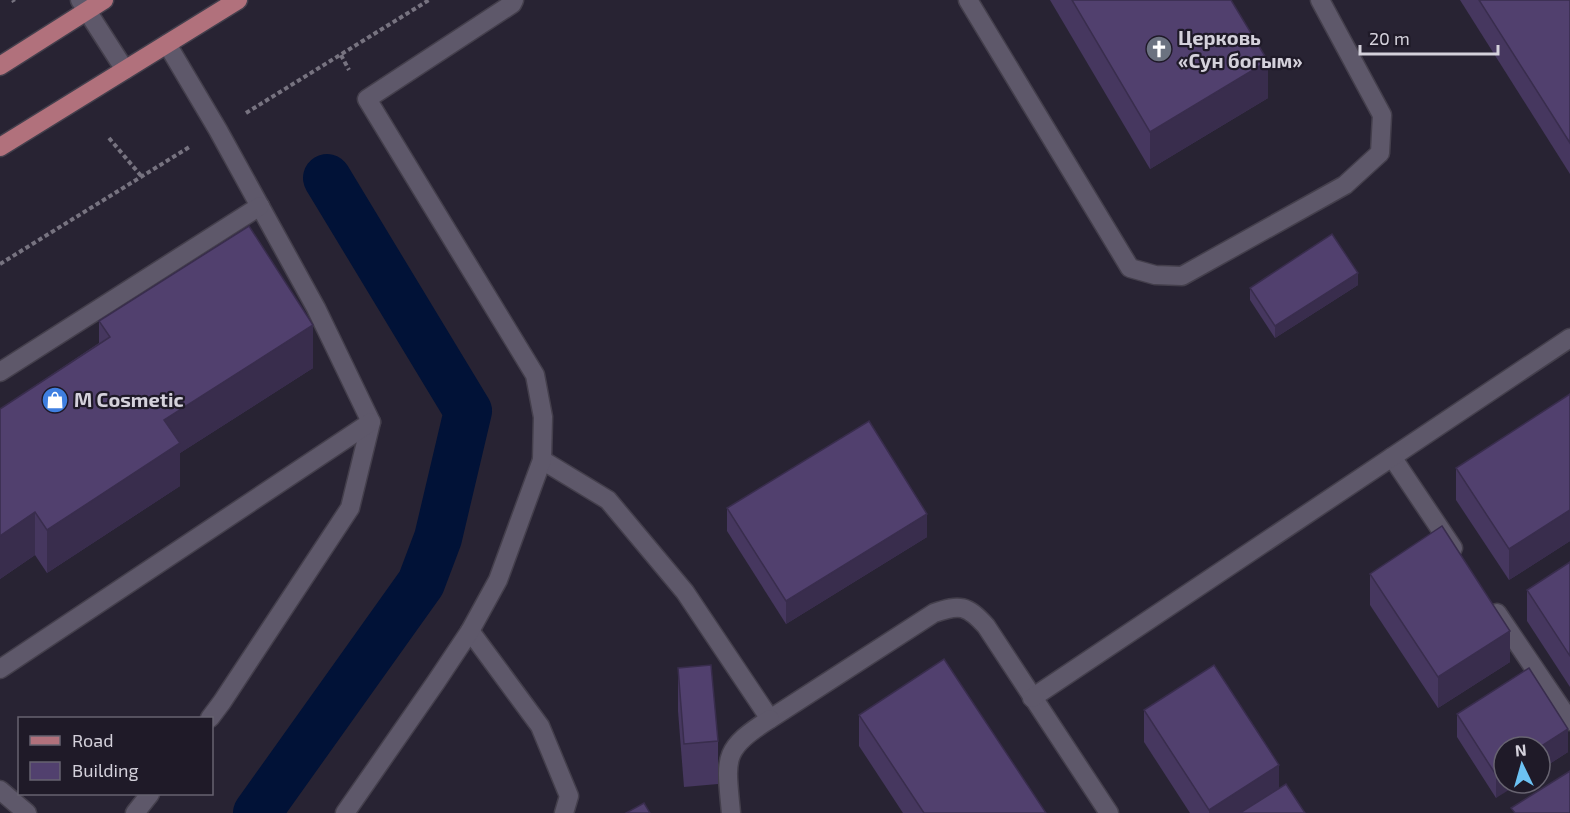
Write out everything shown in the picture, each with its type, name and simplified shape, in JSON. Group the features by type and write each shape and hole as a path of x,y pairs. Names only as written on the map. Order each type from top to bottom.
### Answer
{"main road":[{"path":"0,66 84,5 104,0"},
{"path":"0,147 238,0"}],"street":[{"path":"345,813 470,631 498,580 542,460 543,417 536,375 367,99 512,4 514,0"},
{"path":"968,0 1130,268 1155,275 1182,276 1345,185 1380,153 1382,115 1320,0"},
{"path":"84,5 125,70"},
{"path":"167,44 316,308 370,422 350,508 211,717"},
{"path":"0,372 260,206"},
{"path":"1032,698 1570,338"},
{"path":"0,669 370,422"},
{"path":"1392,458 1465,565"},
{"path":"542,460 608,500 685,592 770,719"},
{"path":"1484,594 1570,722"},
{"path":"731,813 729,762 734,746 749,732 934,613 953,607 973,612 986,626 1109,813"},
{"path":"470,631 540,726 569,796 564,813"},
{"path":"0,790 27,813"},
{"path":"135,813 149,795"}],"path":[{"path":"109,138 142,177"}],"building":[{"name":"Церковь «Сун богым»","path":"1072,0 1231,0 1268,61 1150,132"},
{"path":"1479,0 1570,0 1570,143"},
{"path":"249,226 313,325 164,420 180,443 47,530 35,512 0,536 0,409 110,337 99,321"},
{"path":"1332,234 1358,273 1275,326 1250,288"},
{"path":"1570,394 1570,510 1509,549 1456,468"},
{"path":"869,421 927,514 786,601 727,508"},
{"path":"1442,526 1510,631 1438,677 1370,574"},
{"path":"1570,562 1570,656 1527,590"},
{"path":"944,659 1046,813 924,813 859,715"},
{"path":"711,665 718,741 684,744 678,668"},
{"path":"1214,665 1279,765 1209,810 1144,710"},
{"path":"1529,668 1568,729 1552,739 1552,735 1492,735 1492,769 1457,714"},
{"path":"1570,771 1570,813 1515,813 1511,808 1532,795 1552,795 1552,782"},
{"path":"1286,784 1305,813 1240,813"},
{"path":"644,803 650,813 626,813"}],"waterway":[{"path":"257,813 421,583 438,538 468,411 327,178"}],"place":[{"name":"Церковь «Сун богым»","path":"1159,49"},
{"name":"M Cosmetic","path":"55,400"}]}
